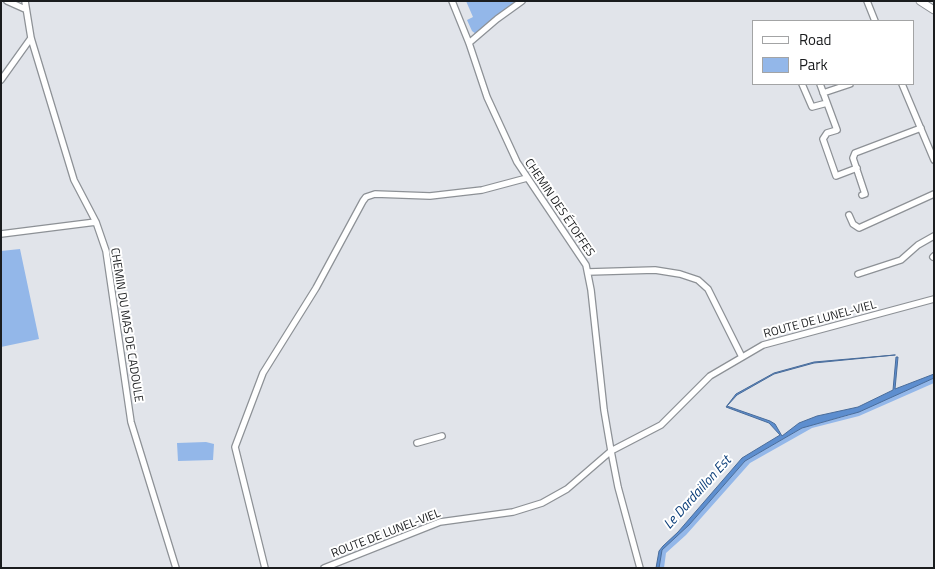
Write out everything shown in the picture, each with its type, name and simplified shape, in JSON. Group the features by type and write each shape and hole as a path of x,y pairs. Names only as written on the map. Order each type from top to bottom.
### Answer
{"main road":[{"path":"920,1 934,10"}],"street":[{"name":"CHEMIN DU MAS DE CADOULE","path":"24,1 31,38 74,180 96,222 106,251 134,434 176,568"},
{"name":"CHEMIN DES ÉTOFFES","path":"452,1 469,43 487,97 513,154 527,178 582,256 588,272 611,452 618,487 640,568"},
{"path":"469,43 522,1"},
{"path":"867,1 875,20"},
{"path":"12,2 25,9"},
{"path":"1,80 31,38"},
{"path":"802,85 812,107 827,103"},
{"path":"820,85 837,130 827,133 823,139 836,176 857,168"},
{"path":"823,93 847,85"},
{"path":"902,85 934,160"},
{"path":"862,195 865,194 853,158 856,153 921,128"},
{"path":"265,568 235,447 263,373 316,288 363,201 366,197 375,194 430,196 482,190 527,178"},
{"path":"849,215 853,224 860,228 934,194"},
{"path":"1,234 96,222"},
{"path":"858,274 901,260 912,249 934,236"},
{"path":"588,272 655,270 686,275 702,283 711,294 742,357"},
{"name":"ROUTE DE LUNEL-VIEL","path":"324,568 440,522 513,512 542,503 567,489 611,452 661,425 710,376 742,357 777,340 858,321 934,299"},
{"path":"417,442 442,436"}],"green space":[{"path":"466,1 518,1 476,34 472,31 467,20 473,17"},
{"path":"20,249 39,339 1,347 1,251"},
{"path":"934,378 934,383 859,416 812,428 750,463 686,535 666,553 664,568 659,568 662,550 689,525 745,461 804,427 850,415"},
{"path":"206,442 214,444 213,460 178,461 177,443"}],"shaded area":[{"path":"895,355 814,363 774,374 737,395 727,406 770,421 775,424 782,436 799,423 817,416 858,407 893,390 896,357 898,357 895,389 934,374 934,378 859,412 802,428 745,461 689,525 662,550 659,568 656,568 659,551 678,532 742,458 780,435 769,423 726,407 736,394 774,373 814,362"}],"water label":[{"name":"Le Dardaillon Est","path":"698,493"}]}
